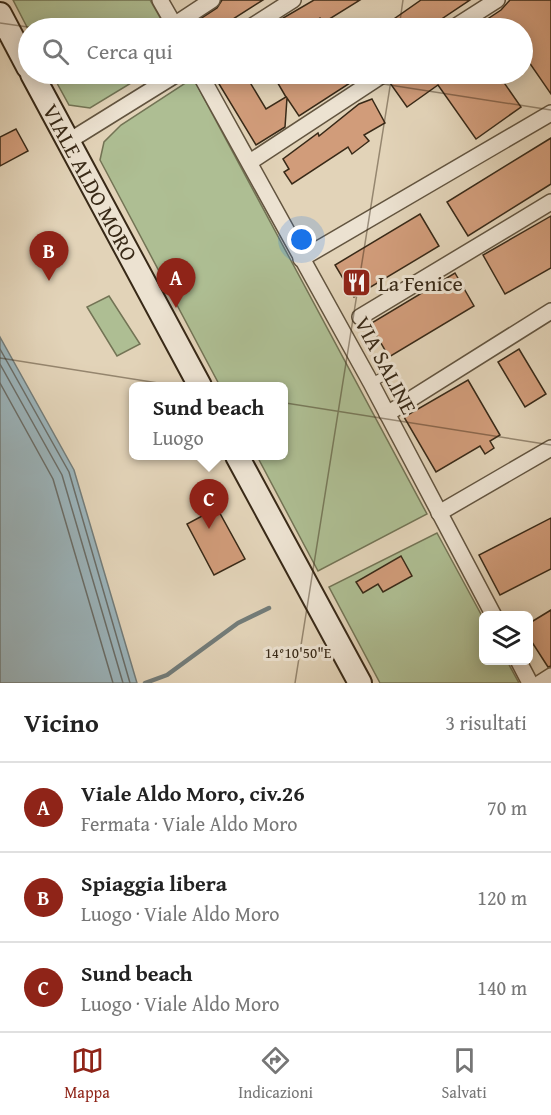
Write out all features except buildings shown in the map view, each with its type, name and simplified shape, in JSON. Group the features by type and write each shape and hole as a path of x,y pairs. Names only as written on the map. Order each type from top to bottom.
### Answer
{"street":[{"path":"160,0 170,18"},
{"path":"187,18 212,0"},
{"path":"265,18 293,0"},
{"path":"469,18 497,0"},
{"path":"0,14 18,48"},
{"name":"VIALE ALDO MORO","path":"38,84 197,382"},
{"path":"69,141 161,84"},
{"name":"VIA SALINE","path":"206,84 371,383 492,611"},
{"path":"250,162 369,84"},
{"path":"301,259 551,113"},
{"path":"360,317 551,202"},
{"path":"387,414 551,311"},
{"path":"439,513 551,448"},
{"path":"239,460 360,683"},
{"path":"521,665 530,683"},
{"path":"540,683 551,676"}],"lane":[{"path":"371,383 386,375"}],"green space":[{"path":"13,0 150,0 160,18 22,18"},
{"path":"57,84 130,84 90,108 69,105"},
{"path":"184,84 196,84 427,514 318,571 259,460 288,460 288,382 218,382 100,160 104,142 121,125"},
{"path":"109,296 140,344 117,356 87,307"},
{"path":"437,533 479,611 479,665 509,665 519,683 380,683 329,587"}],"water":[{"path":"0,337 74,470 137,683 0,683"}],"waterway":[{"path":"145,683 167,675 238,623 269,608"}],"place":[{"name":"Spiaggia libera","path":"49,281"},
{"name":"La Fenice","path":"357,283"},
{"name":"Viale Aldo Moro, civ.26","path":"176,308"},
{"name":"Sund beach","path":"209,529"}]}
